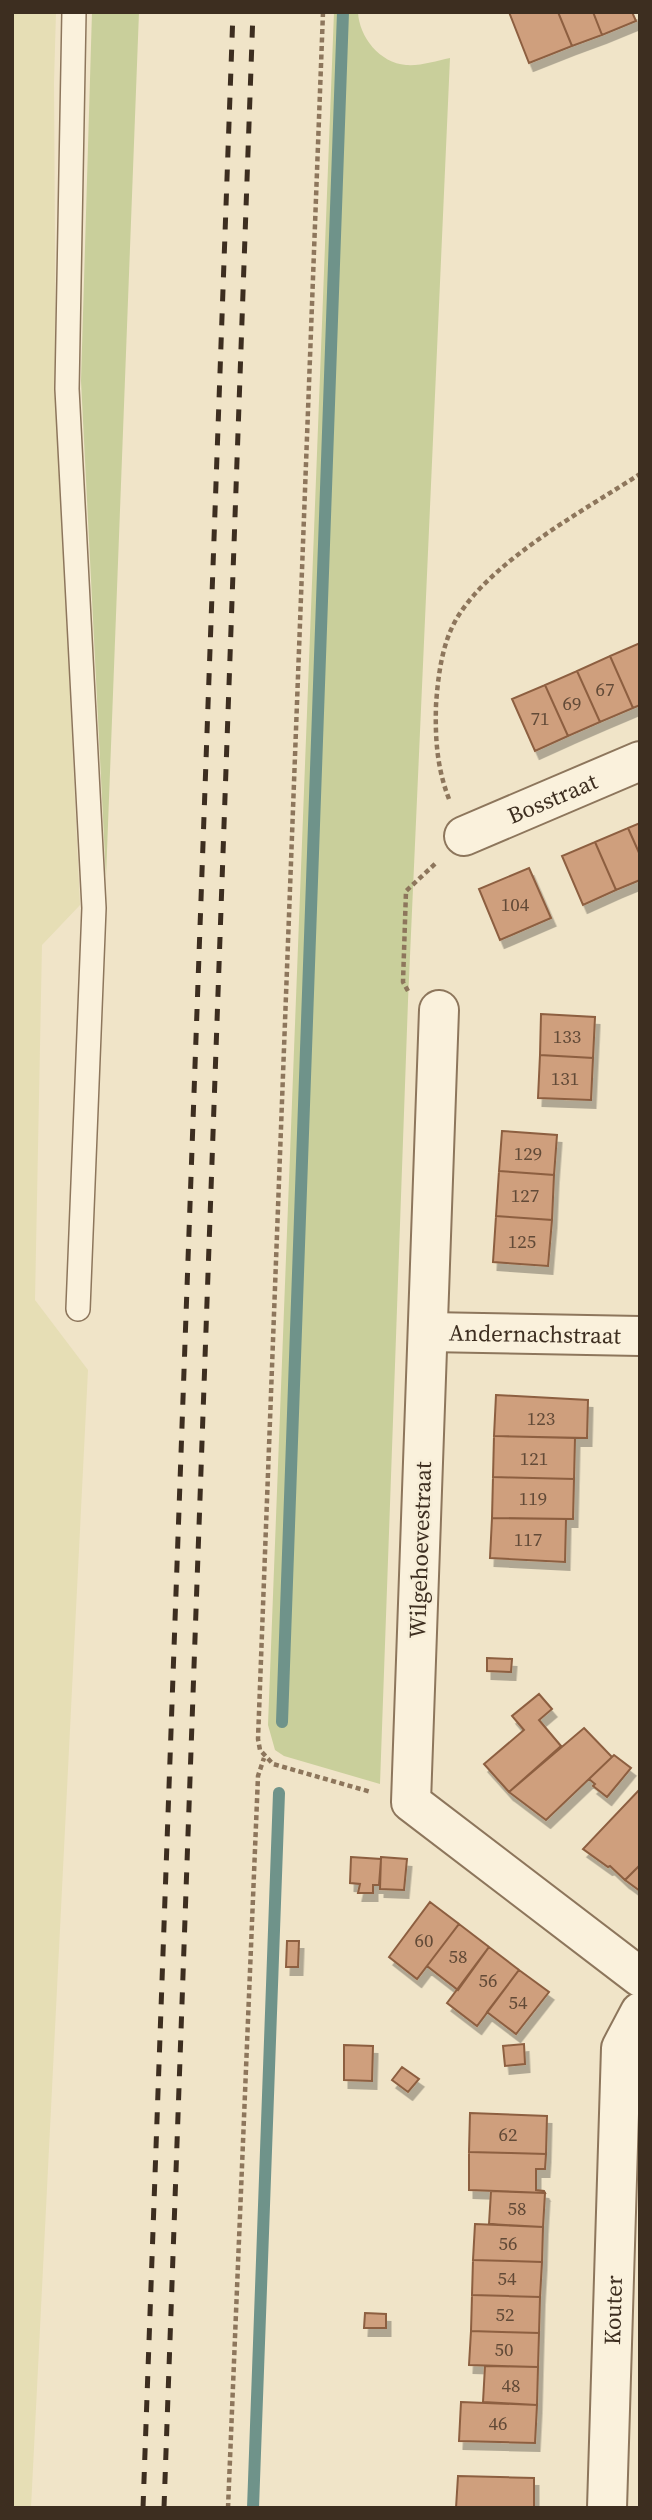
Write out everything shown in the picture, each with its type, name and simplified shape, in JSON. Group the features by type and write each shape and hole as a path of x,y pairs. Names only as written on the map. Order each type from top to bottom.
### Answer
{"street":[{"name":"Bosstraat","path":"464,836 640,761"},
{"name":"Wilgehoevestraat","path":"411,1802 428,1332 427,1005"},
{"name":"Andernachstraat","path":"428,1332 640,1336"},
{"path":"411,1802 640,1977"},
{"name":"Kouter","path":"607,2508 630,2112 621,2048 640,2012"}],"lane":[{"path":"74,12 67,389 94,908 78,1309"}],"path":[{"path":"323,12 258,1739 264,1758 272,1764 411,1802"},
{"path":"427,1005 403,982 406,891 464,836 441,780 435,740 443,654 456,619 477,590 504,566 640,474"},
{"path":"228,2508 258,1776 264,1758"}],"shaded area":[{"path":"12,12 56,12 56,399 80,905 42,945 35,1300 88,1370 31,2508 12,2508"}],"green space":[{"path":"92,12 139,12 106,877 81,381"},
{"path":"334,12 358,12 362,31 373,47 397,63 417,65 450,58 408,1001 380,1784 284,1756 275,1750 268,1725"}],"building":[{"path":"509,12 558,12 572,46 529,63"},
{"path":"558,12 593,12 602,35 572,46"},
{"path":"593,12 632,12 636,21 602,35"},
{"path":"640,643 640,705 633,708 610,656"},
{"path":"610,656 633,708 600,722 577,671"},
{"path":"577,671 600,722 568,736 545,685"},
{"path":"545,685 568,736 535,751 512,699"},
{"path":"640,823 640,855 628,828"},
{"path":"628,828 640,855 640,880 616,890 595,842"},
{"path":"595,842 616,890 583,905 562,856"},
{"path":"529,868 551,918 500,940 479,889"},
{"path":"541,1014 595,1017 593,1058 540,1055"},
{"path":"540,1055 593,1058 591,1100 538,1098"},
{"path":"502,1131 557,1135 554,1175 499,1171"},
{"path":"499,1171 554,1175 552,1220 496,1216"},
{"path":"496,1216 552,1220 548,1266 493,1262"},
{"path":"496,1395 588,1400 587,1438 494,1436"},
{"path":"494,1436 575,1438 574,1479 493,1477"},
{"path":"493,1477 574,1479 573,1519 492,1518"},
{"path":"492,1518 566,1519 565,1562 490,1558"},
{"path":"487,1658 512,1659 511,1672 487,1671"},
{"path":"539,1694 552,1709 539,1720 561,1746 509,1792 484,1764 524,1730 512,1716"},
{"path":"584,1728 612,1757 546,1820 509,1792"},
{"path":"614,1755 631,1768 607,1797 593,1786 595,1784 589,1779"},
{"path":"640,1789 640,1865 625,1880 610,1866 583,1849"},
{"path":"351,1857 381,1859 379,1885 373,1885 373,1893 358,1893 360,1884 350,1883"},
{"path":"381,1857 407,1859 404,1890 380,1889"},
{"path":"640,1865 640,1891 625,1880"},
{"path":"430,1902 459,1924 417,1979 389,1957"},
{"path":"459,1924 489,1947 458,1990 427,1966"},
{"path":"287,1941 299,1941 298,1967 286,1967"},
{"path":"489,1947 519,1970 477,2026 447,2003"},
{"path":"519,1970 549,1992 516,2034 487,2012"},
{"path":"524,2044 525,2064 505,2066 503,2046"},
{"path":"344,2045 373,2046 372,2081 344,2080"},
{"path":"402,2067 419,2079 408,2092 392,2080"},
{"path":"470,2113 547,2116 546,2154 469,2152"},
{"path":"469,2152 546,2154 545,2169 536,2169 536,2190 545,2193 469,2190"},
{"path":"491,2191 545,2193 543,2227 489,2224"},
{"path":"475,2224 543,2227 542,2262 473,2260"},
{"path":"473,2260 542,2262 540,2297 472,2295"},
{"path":"472,2295 540,2297 539,2333 471,2331"},
{"path":"365,2313 386,2314 386,2328 364,2328"},
{"path":"471,2331 539,2333 538,2367 469,2365"},
{"path":"485,2366 538,2367 537,2405 483,2402"},
{"path":"461,2402 537,2405 535,2443 459,2441"},
{"path":"458,2476 534,2478 534,2508 456,2508"}],"waterway":[{"path":"282,1722 343,12"},
{"path":"253,2508 279,1793"}],"railway":[{"path":"143,2508 233,12"},
{"path":"164,2508 253,12"}]}
